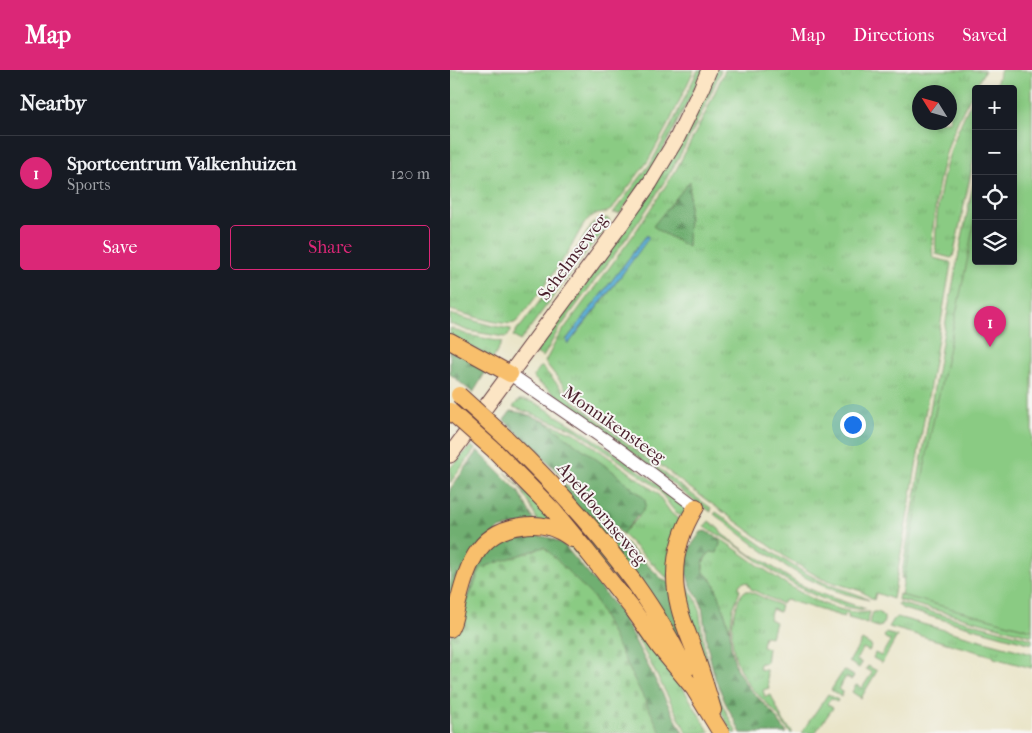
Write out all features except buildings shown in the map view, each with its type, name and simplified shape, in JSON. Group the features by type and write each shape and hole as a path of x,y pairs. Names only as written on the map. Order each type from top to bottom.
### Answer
{"main road":[{"name":"Schelmseweg","path":"450,455 650,183 677,138 709,70"},
{"path":"450,341 510,374"},
{"name":"Apeldoornseweg","path":"454,392 506,437 563,495 608,548 645,598 676,648 694,688 720,732"},
{"name":"Apeldoornseweg","path":"450,411 495,451 553,510 634,611 660,648 694,688"},
{"path":"696,507 680,539 676,560 675,582 679,607 720,732"},
{"path":"450,629 473,558 482,545 494,535 518,526 543,526 560,531 586,550"}],"street":[{"name":"Monnikensteeg","path":"510,374 623,452 696,507"}],"green space":[{"path":"450,70 694,70 671,119 648,161 612,209 588,219 555,271 520,318 514,323 502,323 450,310"},
{"path":"698,70 704,70 655,165 620,213 613,213 651,163"},
{"path":"714,70 721,70 692,134 666,180 556,334 543,357 536,353 624,232"},
{"path":"725,70 985,70 977,85 972,85 972,94 957,123 957,85 912,85 912,130 954,130 938,188 932,235 933,258 950,262 951,264 893,599 876,593 874,600 861,591 822,579 788,559 683,483 577,400 545,362 558,337 632,237 676,170","holes":["647,236 620,277 569,343 566,340"]},
{"path":"1001,70 1032,70 1032,630 901,595 931,432 972,233 972,265 1017,265 1017,85 995,85"},
{"path":"972,101 972,168 953,257 951,258 936,254 937,215 946,167 961,123"},
{"path":"1017,130 1032,280 911,580 901,578 945,324 972,190 972,265 1017,265"},
{"path":"690,181 688,247 653,226"},
{"path":"607,218 610,225 590,247 520,341 513,336 559,276 593,223"},
{"path":"450,314 511,329 511,331 507,337 504,337 469,331 450,324"},
{"path":"450,328 468,335 502,342 493,359 450,335"},
{"path":"450,345 488,368 473,393 450,374"},
{"path":"541,366 570,398 711,508 711,512 689,497 583,413 539,383 533,377"},
{"path":"519,400 529,401 544,408 621,457 682,502 686,510 685,518 672,508 655,486 577,431 513,407"},
{"path":"511,411 523,413 544,421 614,472 644,498 646,504 644,509 622,534 504,420"},
{"path":"544,421 576,434 625,469 657,493 671,513 683,522 669,580 622,534 639,517 640,494"},
{"path":"503,442 592,537 658,628 498,447"},
{"path":"471,446 475,449 450,483 450,468"},
{"path":"478,451 518,491 534,521 498,529 450,619 450,489"},
{"path":"505,472 560,526 538,522 521,489"},
{"path":"562,481 663,580 672,584 699,674 559,484"},
{"path":"716,512 779,557 805,573 869,600 827,587 793,570 766,553 715,515"},
{"path":"709,521 722,534 751,555 759,558 797,583 821,594 866,609 838,604 814,595 793,584 731,542 704,527"},
{"path":"705,531 719,538 720,544 717,553 711,552 707,556 703,562 703,571 714,583 722,604 730,631 731,647 736,668 747,686 772,712 787,733 741,733 715,678 707,645 702,606 690,585 686,572 686,560 691,546 701,532"},
{"path":"535,535 551,538 564,545 620,612 683,733 659,733 450,659 450,638 480,564 491,550 503,541 518,536"},
{"path":"719,538 791,587 811,598 831,607 851,612 870,612 867,623 848,618 849,615 846,613 844,617 787,600 782,604 751,589 748,583 744,582 739,586 740,591 733,609 730,631 714,583 703,571 705,558 720,544"},
{"path":"568,541 588,563 683,688 710,733 687,733 622,609 566,542"},
{"path":"544,547 594,598 661,733 450,733 450,638 458,625 481,568"},
{"path":"679,583 686,585 699,607 704,646 712,679 737,733 732,733 718,705"},
{"path":"745,591 749,591 781,606 779,612 772,609 769,619 775,622 771,637 764,636 762,646 768,648 766,663 760,663 759,669 766,670 769,688 763,690 765,697 771,695 782,719 793,733 790,733 774,711 752,689 741,673 737,663 734,654 732,625 738,602"},
{"path":"899,594 1032,630 1032,636 898,600"},
{"path":"898,603 1032,639 1032,644 903,609"},
{"path":"873,612 879,612 884,617 882,626 878,627 869,624"},
{"path":"897,617 1032,654 1032,668 889,627"},
{"path":"886,633 897,636 882,663 873,658 875,653 881,656 890,641 884,637"},
{"path":"862,640 872,646 869,651 863,648 856,660 862,663 859,668 849,662"},
{"path":"868,666 877,671 861,698 852,692 856,685 862,688 872,673 866,669"},
{"path":"844,670 854,676 851,680 846,677 838,689 843,693 841,697 831,690"},
{"path":"828,694 838,700 837,702 831,699 827,704 833,708 815,733 801,733"}],"water":[{"path":"646,236 648,236 648,239 629,265 569,343 567,343 567,339"}],"place":[{"name":"Sportcentrum Valkenhuizen","path":"990,347"}]}
